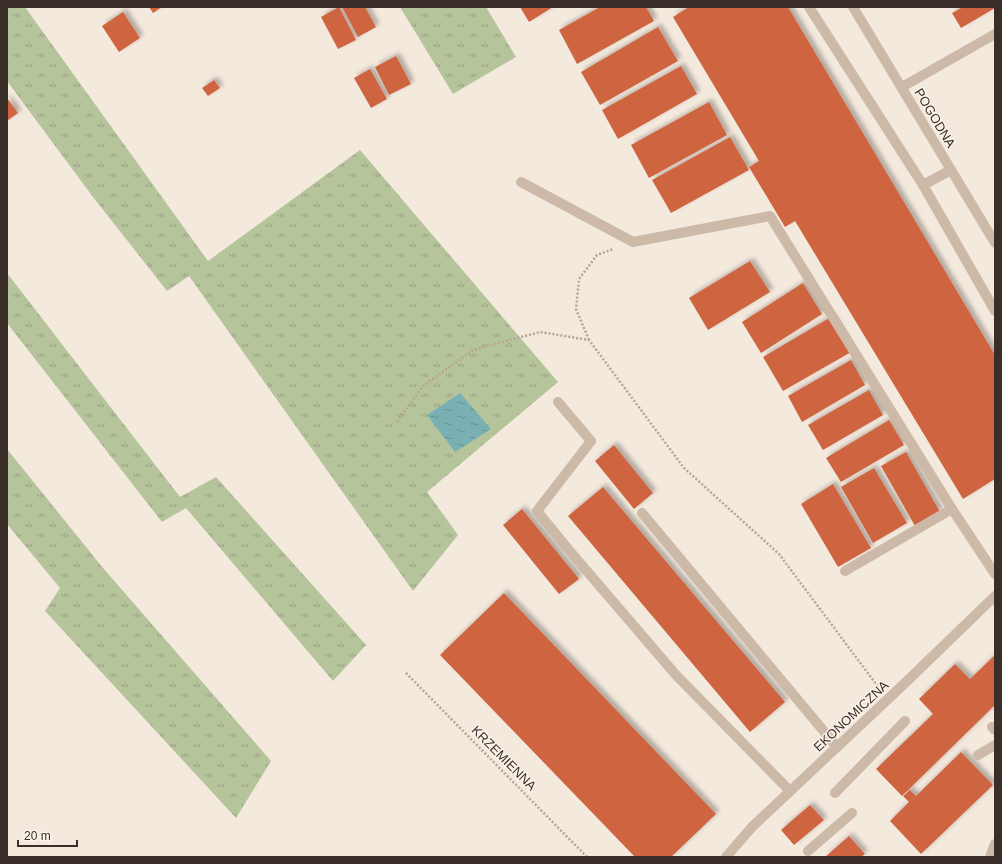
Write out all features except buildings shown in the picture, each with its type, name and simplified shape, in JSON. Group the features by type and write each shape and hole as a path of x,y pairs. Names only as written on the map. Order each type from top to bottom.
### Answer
{"street":[{"path":"809,7 924,186 995,311"},
{"name":"POGODNA","path":"853,7 995,243"},
{"path":"902,87 995,34"},
{"path":"924,186 951,170"},
{"path":"521,182 633,242 770,216 952,509 995,574"},
{"path":"558,402 591,441 537,510 568,549 676,675 790,791"},
{"path":"845,571 952,509"},
{"path":"642,514 837,747"},
{"name":"EKONOMICZNA","path":"726,857 752,827 995,596"},
{"path":"835,794 905,721"},
{"path":"978,755 995,745"},
{"path":"808,851 852,813"},
{"path":"990,857 995,844"}],"path":[{"path":"633,242 597,254 580,279 576,309 589,340 684,468 779,554 888,699"},
{"path":"397,422 423,386 473,350 540,332 589,340"},
{"name":"KRZEMIENNA","path":"406,673 587,857"}],"green space":[{"path":"7,7 25,7 208,261 360,150 558,382 427,492 458,535 413,591 189,276 167,291 93,197 7,81"},
{"path":"400,7 486,7 516,57 453,94"},
{"path":"7,273 180,497 216,477 366,645 333,681 186,508 162,522 7,323"},
{"path":"7,449 103,568 271,761 236,818 45,611 60,588 7,524"}],"water":[{"path":"460,393 491,429 455,452 427,415"}]}
